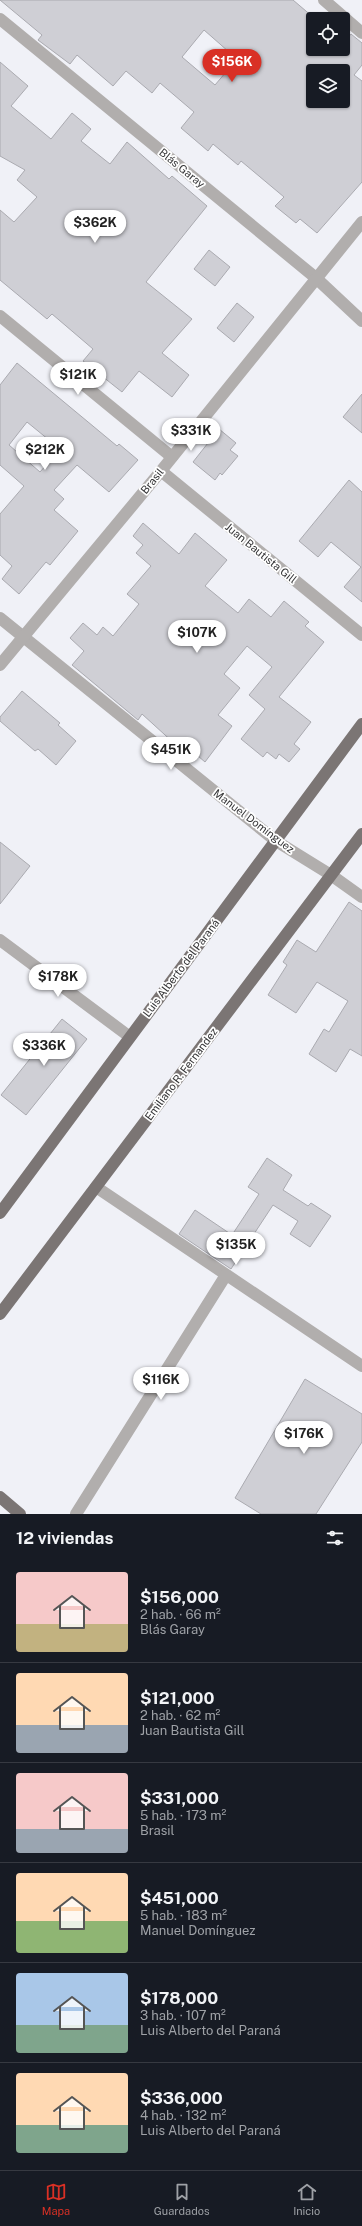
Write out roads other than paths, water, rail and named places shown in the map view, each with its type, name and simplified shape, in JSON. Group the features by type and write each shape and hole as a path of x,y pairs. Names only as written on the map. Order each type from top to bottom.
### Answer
{"main road":[{"name":"Luis Alberto del Paraná","path":"0,1213 362,724"},
{"name":"Emiliano R. Fernandez","path":"0,1314 362,834"},
{"path":"0,1497 20,1514"}],"street":[{"path":"324,0 362,33"},
{"name":"Blás Garay","path":"0,19 316,278 362,321"},
{"name":"Brasil","path":"0,665 161,471 362,222"},
{"path":"0,316 172,457"},
{"name":"Juan Bautista Gill","path":"161,471 362,635"},
{"name":"Manuel Domínguez","path":"0,618 276,840 331,875 362,897"},
{"path":"0,940 130,1037"},
{"path":"96,1187 362,1366"},
{"path":"76,1514 226,1275"}]}
